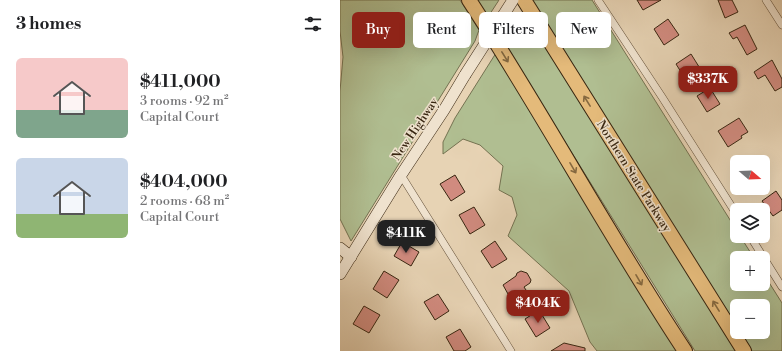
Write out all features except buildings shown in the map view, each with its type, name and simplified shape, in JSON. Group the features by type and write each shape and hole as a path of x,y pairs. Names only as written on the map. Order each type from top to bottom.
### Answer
{"highway":[{"path":"469,0 560,145 643,287 685,351"},
{"name":"Northern State Parkway","path":"524,0 744,351"}],"street":[{"name":"New Highway","path":"340,274 400,175 444,110 513,0"},
{"path":"598,0 730,204"},
{"path":"766,0 782,25"},
{"path":"400,175 511,351"},
{"path":"754,243 782,287"},
{"path":"340,248 351,257"}],"green space":[{"path":"340,0 460,0 468,12 413,12 413,48 471,48 351,241 340,219 340,91 343,57 340,31"},
{"path":"474,0 499,0 491,12 481,12"},
{"path":"531,0 592,0 600,12 556,12 556,40 548,27 548,12 539,12"},
{"path":"471,17 479,30 471,47"},
{"path":"611,30 730,220 730,243 744,243 750,251 730,251 730,291 770,291 770,284 782,303 782,351 752,351 744,339 770,339 770,299 730,299 730,316 561,48 611,48"},
{"path":"507,48 548,48 737,351 695,351"},
{"path":"496,53 622,262 678,351 597,351 590,342 569,291 508,236 517,215 512,197 499,190 503,166 480,145 463,139 443,154 443,142 455,118"}]}
